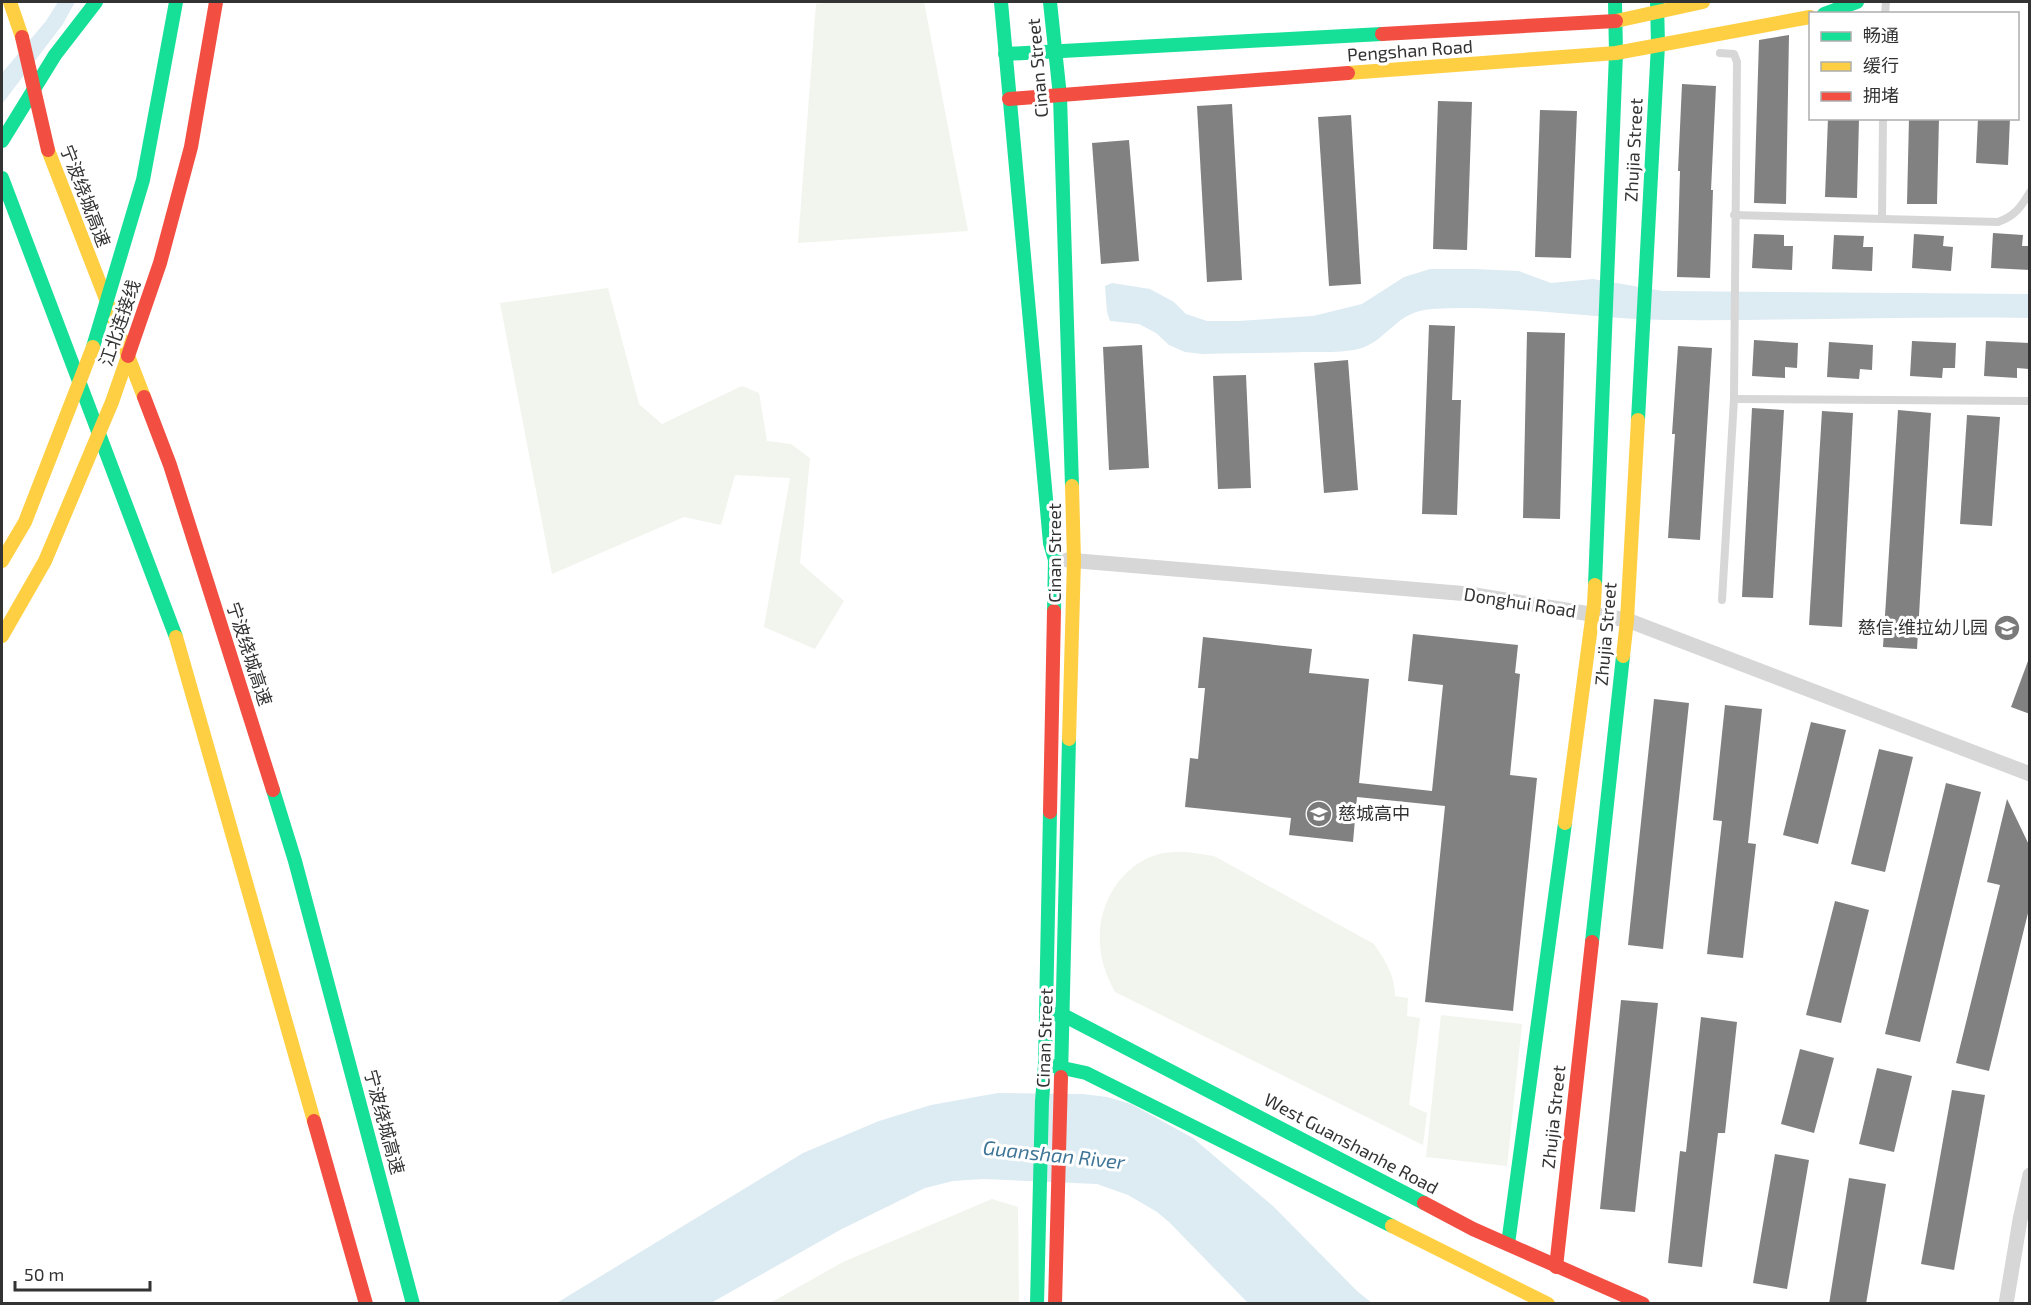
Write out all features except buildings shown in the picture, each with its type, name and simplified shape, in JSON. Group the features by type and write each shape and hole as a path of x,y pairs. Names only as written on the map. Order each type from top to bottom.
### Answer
{"main road":[{"path":"10,2 22,37 48,150"},
{"path":"2,141 55,55 96,2"},
{"name":"江北连接线","path":"2,561 25,522 95,342 143,180 176,2"},
{"name":"江北连接线","path":"2,636 45,561 112,402 153,285 191,147 216,2"},
{"name":"Cinan Street","path":"1000,2 1050,543 1055,560 1045,1064 1037,1304"},
{"name":"Cinan Street","path":"1050,2 1060,96 1074,560 1063,1068 1055,1304"},
{"name":"Zhujia Street","path":"1509,1244 1592,614 1616,53 1615,2"},
{"name":"Pengshan Road","path":"1005,54 1617,21 1657,7 1703,2"},
{"path":"1830,12 1857,2"},
{"name":"Zhujia Street","path":"1556,1267 1627,620 1658,45 1657,7"},
{"name":"Pengshan Road","path":"1010,99 1616,53 1809,16"},
{"name":"宁波绕城高速","path":"11,51 170,465 298,873 414,1304"},
{"path":"2,178 175,634 366,1304"},
{"name":"West Guanshanhe Road","path":"1046,1013 1063,1015 1473,1229 1642,1304"},
{"path":"1045,1064 1086,1073 1548,1304"}],"street":[{"name":"Donghui Road","path":"1055,560 1469,594 1627,620 2030,774"},
{"path":"2007,1304 2020,1220 2030,1175"}],"lane":[{"path":"1720,53 1734,54 1737,62 1734,399 1722,600"},
{"path":"1882,218 1883,120"},
{"path":"1734,215 1998,222 2010,218 2021,207 2030,192"},
{"path":"1734,399 2030,401"}],"shaded area":[{"path":"924,2 968,231 798,243 816,4"},
{"path":"608,288 639,404 662,424 742,386 759,393 767,441 791,444 810,458 800,563 844,601 815,649 764,627 790,478 735,475 721,525 684,517 552,574 500,303"},
{"path":"1187,852 1214,856 1374,944 1391,975 1395,996 1408,998 1407,1016 1420,1018 1409,1105 1427,1113 1423,1145 1115,992 1103,963 1100,937 1105,906 1112,892 1131,869 1144,860 1162,853"},
{"path":"1441,1015 1522,1024 1507,1166 1426,1157"},
{"path":"992,1199 1018,1207 1019,1303 770,1303 843,1262"}],"water":[{"path":"58,2 75,2 63,24 2,104 2,73 46,21"},
{"path":"1430,269 1519,271 1551,283 1593,279 1663,291 2029,294 2030,318 1667,320 1490,308 1432,309 1410,315 1371,344 1355,350 1203,354 1185,352 1169,345 1156,333 1139,324 1110,321 1107,312 1105,286 1112,283 1150,289 1174,302 1186,314 1207,321 1313,316 1362,304 1404,277"},
{"name":"Guanshan River","path":"998,1093 1083,1094 1107,1097 1131,1104 1193,1138 1273,1206 1357,1291 1372,1303 1248,1303 1169,1222 1128,1195 1097,1184 984,1179 953,1181 925,1188 840,1230 711,1303 555,1304 803,1153 879,1121 931,1105"}],"traffic: fast":[{"path":"2,141 55,55 96,2"},
{"path":"93,347 143,180 176,2"},
{"path":"1001,2 1050,543 1055,560 1054,611"},
{"path":"1050,2 1060,96 1072,486"},
{"path":"1595,585 1616,53 1615,2"},
{"path":"1638,420 1658,45 1657,2"},
{"path":"1830,12 1857,2"},
{"path":"1005,54 1382,34"},
{"path":"2,178 176,637"},
{"path":"1592,942 1623,656"},
{"path":"1061,1077 1069,739"},
{"path":"273,790 295,861 413,1304"},
{"path":"1037,1304 1050,812"},
{"path":"1508,1244 1565,823"},
{"path":"1052,1014 1063,1015 1424,1203"},
{"path":"1049,1065 1086,1073 1392,1226"}],"traffic: slow":[{"path":"10,2 22,37"},
{"path":"1616,21 1703,2"},
{"path":"1348,73 1616,53 1809,17"},
{"path":"48,150 144,397"},
{"path":"2,561 25,522 93,347"},
{"path":"2,636 45,561 112,402 128,356"},
{"path":"1623,656 1638,420"},
{"path":"1069,739 1074,560 1072,486"},
{"path":"1565,823 1595,585"},
{"path":"176,637 314,1121"},
{"path":"1392,1226 1548,1304"}],"traffic: jam":[{"path":"128,356 160,263 191,147 216,2"},
{"path":"1382,34 1616,21"},
{"path":"22,37 48,150"},
{"path":"1009,99 1348,73"},
{"path":"144,397 170,465 273,790"},
{"path":"1050,812 1054,611"},
{"path":"1556,1267 1592,942"},
{"path":"1055,1304 1061,1077"},
{"path":"314,1121 366,1304"},
{"path":"1424,1203 1473,1229 1643,1304"}],"place":[{"name":"慈信·维拉幼儿园","path":"2007,628"},
{"name":"慈城高中","path":"1319,814"}]}
